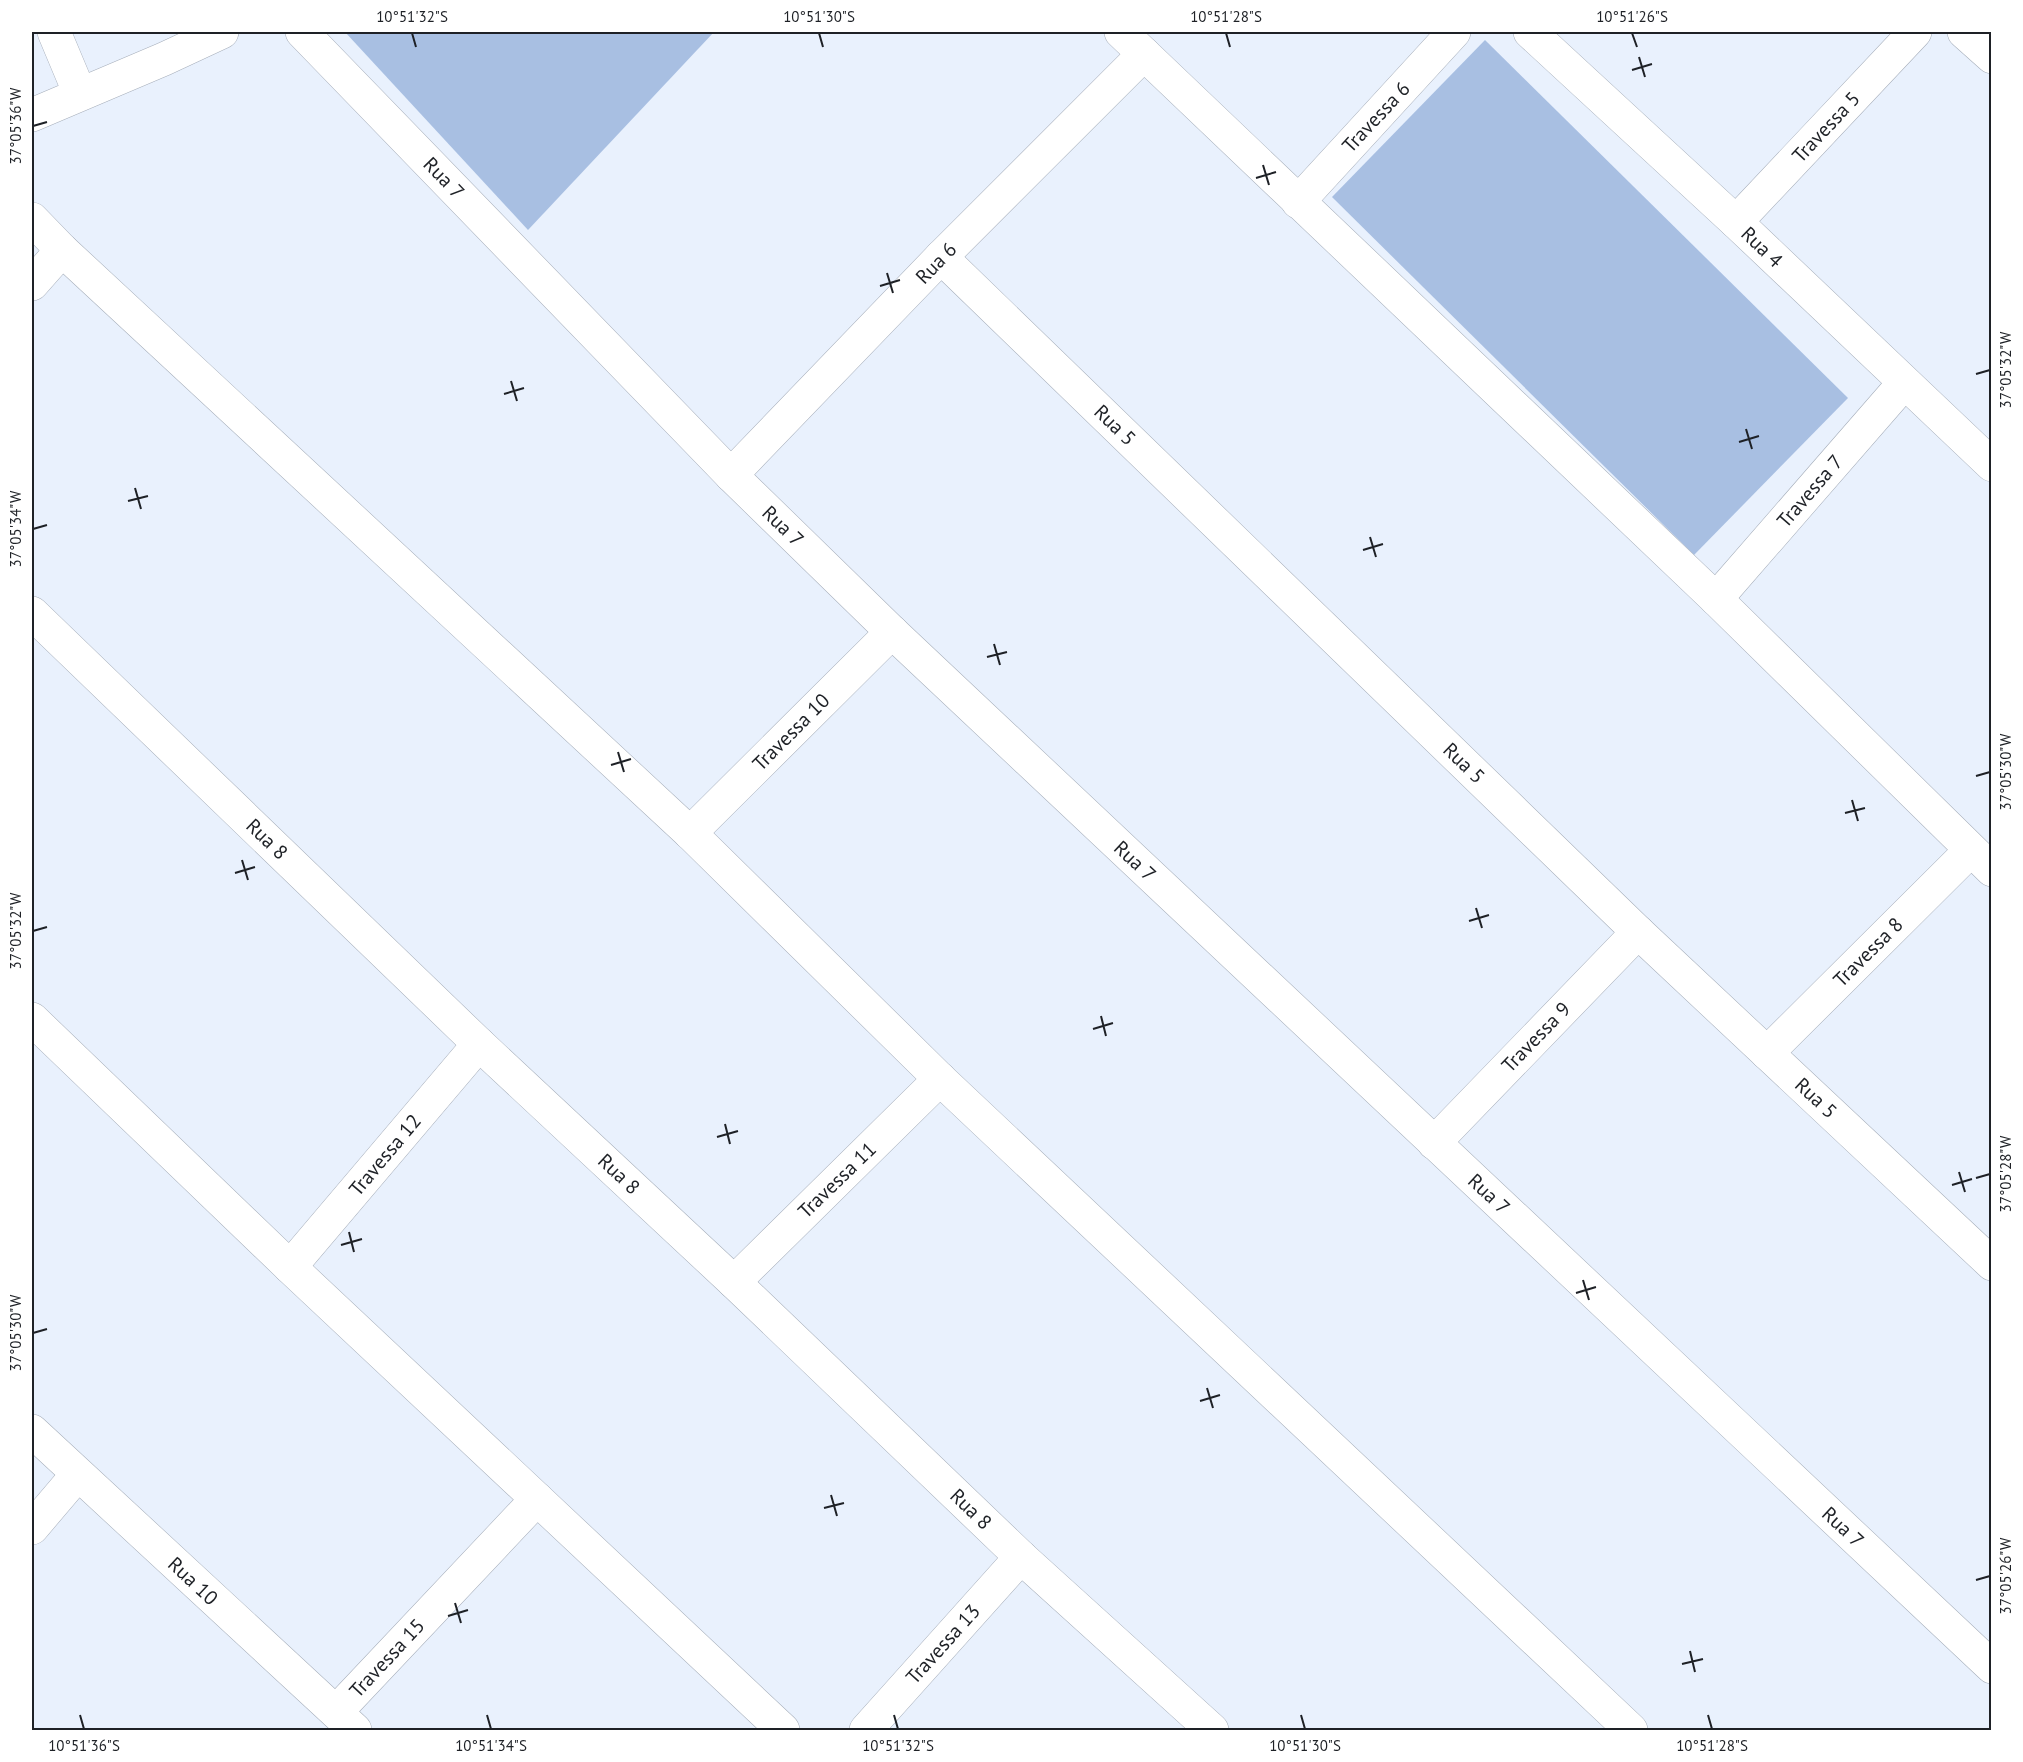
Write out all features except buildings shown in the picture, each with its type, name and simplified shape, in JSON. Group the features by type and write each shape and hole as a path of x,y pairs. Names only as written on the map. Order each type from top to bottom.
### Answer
{"street":[{"path":"54,32 80,94"},
{"path":"32,115 222,32"},
{"name":"Rua 7","path":"302,32 731,475 892,632 1992,1667"},
{"name":"Travessa 6","path":"1298,202 1454,32"},
{"name":"Rua 4","path":"1530,32 1736,222 1992,465"},
{"name":"Travessa 5","path":"1736,222 1916,32"},
{"path":"1964,32 1992,57"},
{"path":"1133,43 1716,599 1981,861"},
{"name":"Rua 6","path":"731,475 941,257 1133,43"},
{"path":"32,219 62,250 690,833 940,1079 1631,1731"},
{"path":"32,284 62,250"},
{"name":"Rua 5","path":"941,257 1638,932 1992,1264"},
{"name":"Travessa 7","path":"1716,599 1904,383"},
{"name":"Rua 8","path":"32,613 479,1044 734,1282 1021,1557 1212,1731"},
{"name":"Travessa 10","path":"690,833 892,632"},
{"name":"Travessa 8","path":"1767,1053 1981,861"},
{"name":"Travessa 9","path":"1434,1143 1638,932"},
{"path":"32,1019 290,1267 783,1731"},
{"name":"Travessa 12","path":"290,1267 479,1044"},
{"name":"Travessa 11","path":"734,1282 940,1079"},
{"name":"Rua 10","path":"32,1431 346,1721"},
{"path":"32,1528 77,1475"},
{"name":"Travessa 15","path":"346,1721 537,1499"},
{"name":"Travessa 13","path":"866,1731 1021,1557"}],"shaded area":[{"path":"345,32 714,32 528,230"},
{"path":"1485,40 1848,398 1694,555 1332,197"}]}
